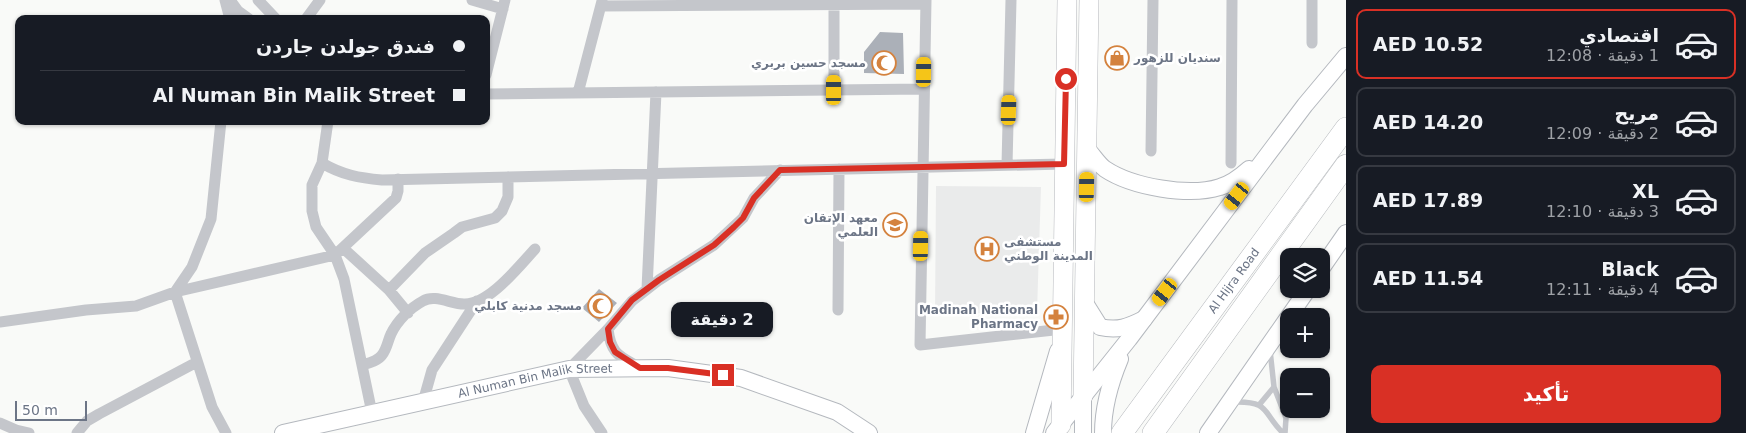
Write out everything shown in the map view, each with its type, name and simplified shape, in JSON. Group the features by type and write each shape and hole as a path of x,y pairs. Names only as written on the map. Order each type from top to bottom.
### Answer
{"highway":[{"name":"Al Hijra Road","path":"1127,426 1346,128"},
{"name":"Al Hijra Road","path":"1153,433 1346,165"}],"main road":[{"path":"1059,430 1063,329 1067,0"},
{"path":"1083,433 1089,0"},
{"path":"1059,430 1268,154 1346,56"},
{"path":"1066,79 1088,80"},
{"path":"1087,149 1104,168 1123,178 1165,190 1195,191 1219,188 1233,182 1268,154"},
{"path":"1330,256 1346,233"},
{"path":"1208,433 1302,298"},
{"path":"1085,303 1100,327 1112,330 1144,319"},
{"path":"1034,433 1063,329"},
{"path":"1103,433 1106,402 1113,376 1129,339"},
{"name":"Al Numan Bin Malik Street","path":"283,433 569,369 668,368 741,378 837,412 869,433"}],"street":[{"path":"225,0 230,15"},
{"path":"230,0 244,15"},
{"path":"258,0 272,15"},
{"path":"309,15 320,0"},
{"path":"472,0 504,4 490,59"},
{"path":"1008,165 1011,0"},
{"path":"1151,151 1153,0"},
{"path":"1231,163 1232,0"},
{"path":"1312,0 1312,43"},
{"path":"834,2 834,90"},
{"path":"578,93 602,3 925,2 920,345 1063,329"},
{"path":"490,94 924,89"},
{"path":"647,289 656,92"},
{"path":"175,292 192,267 211,219 221,125"},
{"path":"327,125 322,164 312,185 312,212 316,227 339,251 389,290 408,312"},
{"path":"322,164 336,172 360,178 398,179 1064,164"},
{"path":"838,310 839,169"},
{"path":"602,433 584,406 569,369 608,329 632,300 714,245 743,218 754,198 780,170"},
{"path":"389,290 425,253 454,232 462,227 494,218 502,211 508,197 508,177"},
{"path":"0,322 86,310 136,306 175,292 339,251 396,198 398,179"},
{"path":"423,402 432,370 477,302 498,288 535,249"},
{"path":"339,251 372,413"},
{"path":"175,292 212,407 226,433"},
{"path":"362,365 377,360 383,354 392,331 401,318 424,300 432,298 466,304 477,302"},
{"path":"608,329 610,342 615,352 640,368"},
{"path":"77,433 87,422 99,414 197,362"},
{"path":"0,423 29,433"}],"lane":[{"path":"1270,344 1274,387 1286,418 1284,433"},
{"path":"1259,405 1274,387"},
{"path":"1230,402 1252,402 1259,405 1284,433"}],"shaded area":[{"name":"مستشفى المدينة الوطني","path":"936,186 1041,187 1037,312 935,314"}],"building":[{"name":"مسجد حسين بربري","path":"880,32 903,33 904,74 864,73 864,52"},
{"name":"مسجد مدنية كابلي","path":"599,289 617,303 599,322 582,308"}],"place":[{"name":"سنديان للزهور","path":"1117,58"},
{"name":"مسجد حسين بربري","path":"884,63"},
{"name":"معهد الإتقان العلمي","path":"895,225"},
{"name":"مستشفى المدينة الوطني","path":"987,249"},
{"name":"مسجد مدنية كابلي","path":"600,306"},
{"name":"Madinah National Pharmacy","path":"1056,317"}],"route":[{"path":"723,375 668,368 640,368 615,352 610,342 608,329 632,300 659,280 714,245 734,227 743,218 754,198 780,170 1064,164 1066,79"}]}
